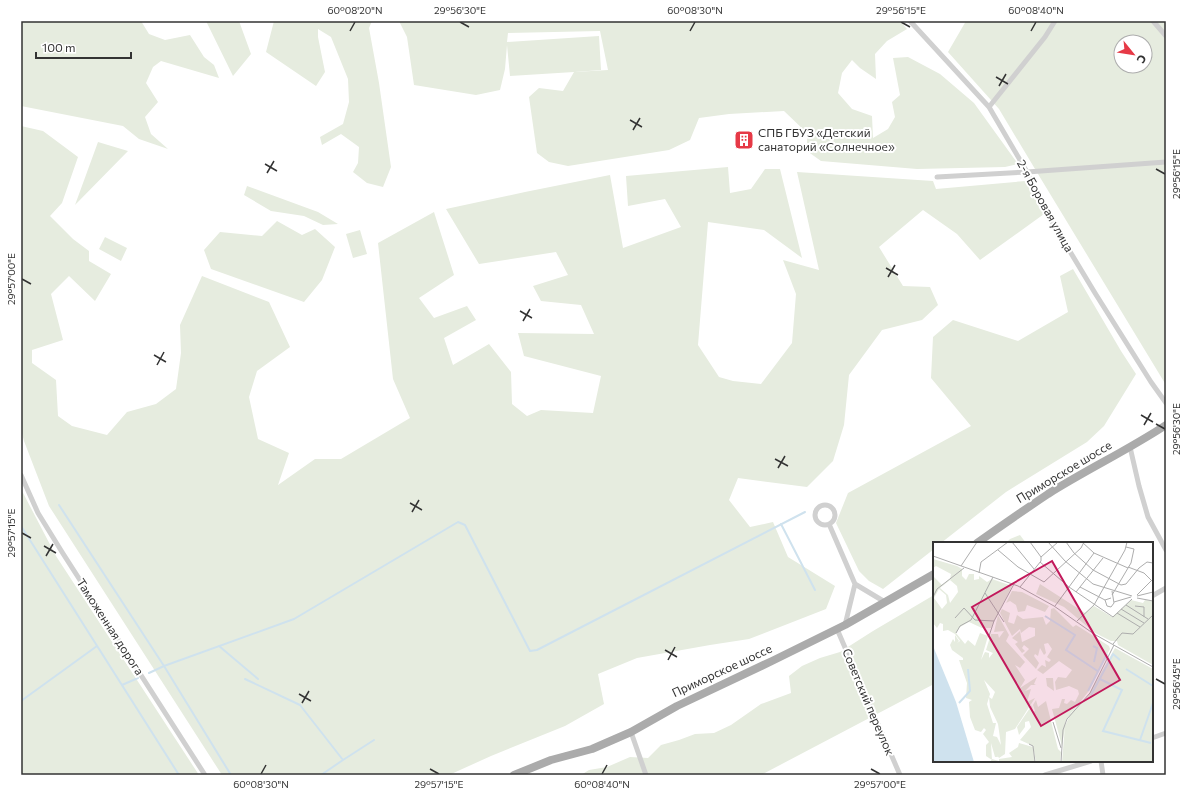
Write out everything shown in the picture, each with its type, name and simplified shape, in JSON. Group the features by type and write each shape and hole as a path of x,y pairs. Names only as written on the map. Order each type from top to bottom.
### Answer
{"main road":[{"name":"Приморское шоссе","path":"979,542 1021,511 1048,494 1148,437 1166,425"},
{"name":"Приморское шоссе","path":"514,775 551,760 592,749 631,732 677,706 845,625 933,575"}],"street":[{"name":"2-я Боровая улица","path":"910,21 989,107 1027,172 1051,220 1151,382 1166,403"},
{"path":"989,107 1045,37 1055,21"},
{"path":"1153,21 1166,36"},
{"path":"937,176 1027,172 1166,162"},
{"path":"1130,447 1138,486 1148,517 1166,550"},
{"name":"Таможенная дорога","path":"21,475 42,520 205,775"},
{"path":"830,524 855,584 845,625"},
{"path":"855,584 885,602"},
{"path":"1153,595 1166,588"},
{"name":"Советский переулок","path":"837,629 900,775"},
{"path":"631,732 646,775"},
{"path":"1153,738 1166,733"},
{"path":"1045,775 1088,762"},
{"path":"1101,762 1103,775"}],"shaded area":[{"path":"21,21 141,21 149,34 165,40 190,35 204,57 214,65 219,78 161,61 153,67 146,83 158,102 145,117 151,134 168,149 139,139 123,126 21,106"},
{"path":"206,21 239,21 251,54 233,76"},
{"path":"274,21 372,21 369,28 379,83 391,167 383,187 367,183 353,172 358,163 359,147 341,134 322,145 320,137 343,124 349,102 348,79 331,37 318,29 318,37 325,72 316,86 266,52"},
{"path":"399,21 900,21 907,29 887,41 875,54 876,79 860,68 852,60 842,73 838,93 852,109 872,116 873,138 888,129 895,117 892,102 900,95 893,58 908,57 940,74 974,103 1018,164 1005,167 917,169 821,161 807,151 807,133 784,111 729,114 699,118 690,140 669,150 568,166 549,162 537,153 529,97 539,88 563,91 574,72 510,76 507,45 505,69 500,90 476,95 414,85 407,37","holes":["600,31 608,70 575,72 601,70 599,36 507,42 508,33"]},
{"path":"966,21 1166,21 1166,385 1041,179 999,109 948,52"},
{"path":"21,126 43,131 78,157 62,203 50,216 73,239 89,251 89,261 111,274 95,301 69,276 51,294 63,340 32,350 32,363 56,380 58,416 72,426 107,435 127,412 156,404 176,389 181,353 180,325 202,276 269,302 290,347 257,371 249,397 258,439 289,453 278,485 315,459 341,459 410,418 393,379 378,243 434,212 454,275 419,298 434,318 467,306 476,320 444,338 453,365 489,344 511,372 512,404 527,416 541,410 593,413 601,376 524,356 518,333 594,334 581,305 541,301 533,286 568,275 556,252 479,264 446,209 610,175 623,248 681,227 665,199 628,206 626,176 728,167 730,193 751,189 765,169 780,169 802,258 764,230 708,222 698,345 719,377 733,381 761,384 792,343 796,294 783,260 819,270 797,172 933,181 936,189 1025,181 1044,214 980,260 957,234 923,210 879,247 903,286 930,287 938,305 922,320 882,330 849,375 844,425 833,461 807,487 738,478 729,500 750,527 773,522 788,557 835,586 826,609 749,639 637,658 598,674 604,704 565,726 449,775 222,775 49,506 24,441 21,429"},
{"path":"98,142 128,151 75,205"},
{"path":"247,186 318,212 338,224 323,225 304,216 271,211 244,195"},
{"path":"277,221 302,235 315,229 335,247 322,280 304,302 211,269 204,250 220,232 262,236"},
{"path":"360,230 367,254 353,258 346,234"},
{"path":"105,237 127,248 121,261 99,249"},
{"path":"1073,269 1136,374 1104,426 1087,442 1006,492 942,542 933,542 933,550 883,589 869,581 859,571 836,523 848,493 971,426 931,378 933,337 953,320 1018,341 1068,312 1060,276"},
{"path":"21,489 56,556 199,775 21,775"},
{"path":"1020,535 1025,542 1007,542 1010,539"},
{"path":"933,596 933,685 761,775 581,775 589,770 607,767 630,757 648,758 661,745 695,734 714,733 731,725 761,704 791,693 789,676 802,666 820,658 840,652"}],"waterway":[{"path":"59,505 164,666 231,775"},
{"path":"149,673 164,666 294,619 458,522 465,525 530,651 537,650 805,512"},
{"path":"781,524 815,590"},
{"path":"21,526 179,775"},
{"path":"21,701 97,646"},
{"path":"219,646 258,679"},
{"path":"122,685 138,678"},
{"path":"245,679 300,705 343,760 374,740"},
{"path":"321,775 343,760"}],"place":[{"name":"СПБ ГБУЗ «Детский санаторий «Солнечное»","path":"744,140"}]}
